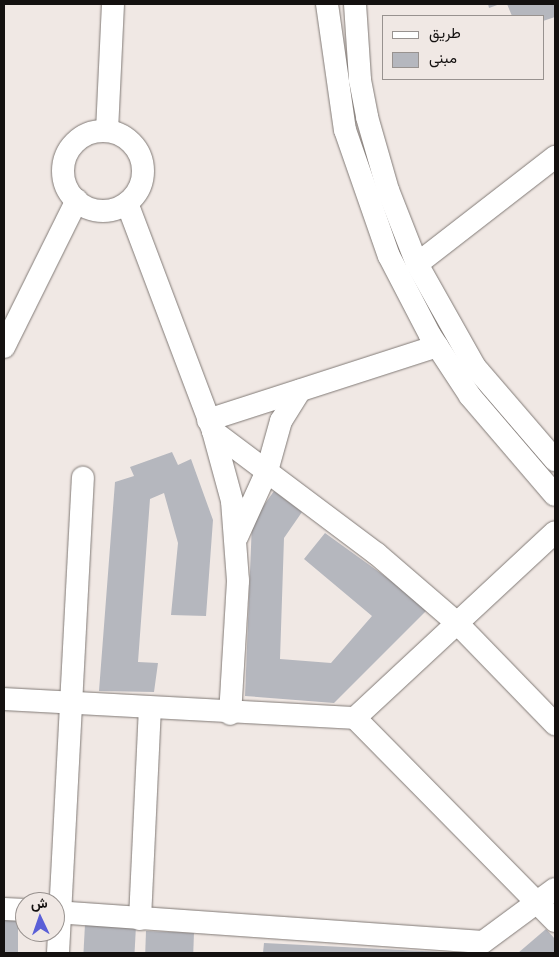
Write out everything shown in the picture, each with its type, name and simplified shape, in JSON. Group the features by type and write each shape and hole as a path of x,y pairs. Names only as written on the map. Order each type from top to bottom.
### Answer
{"street":[{"path":"107,131 113,4"},
{"path":"327,4 337,92 359,178 389,256 437,346 493,426 555,495"},
{"path":"355,4 360,80 367,117 388,190 417,264 475,367 555,460"},
{"path":"107,131 129,140 142,160 141,184 127,203 105,210 77,200 66,184 65,158 81,137 107,131"},
{"path":"417,264 555,157"},
{"path":"4,348 77,200"},
{"path":"127,203 211,426 237,537 230,714"},
{"path":"211,426 300,391 437,346"},
{"path":"237,537 267,471 278,429 300,391"},
{"path":"211,426 377,554 457,623 555,724"},
{"path":"59,892 72,704 83,478"},
{"path":"355,718 555,532"},
{"path":"4,699 230,714 355,718 555,921"},
{"path":"140,919 150,709"},
{"path":"65,913 483,942 539,905 555,889"}],"building":[{"path":"488,4 500,4 489,8"},
{"path":"507,4 555,4 555,17 544,21 544,15 512,15"},
{"path":"172,452 178,465 191,459 213,520 206,616 171,615 178,543 164,493 150,499 138,662 158,663 154,692 99,691 115,482 134,476 130,467"},
{"path":"274,491 302,512 284,538 280,659 331,663 372,616 304,559 325,533 429,608 334,703 245,696 252,522"},
{"path":"4,920 15,920 15,942 18,942 18,953 4,953"},
{"path":"85,924 136,927 135,953 83,953"},
{"path":"546,929 555,939 555,953 518,953"},
{"path":"146,931 194,933 193,953 145,953"},
{"path":"264,943 442,952 442,953 263,953"}]}
